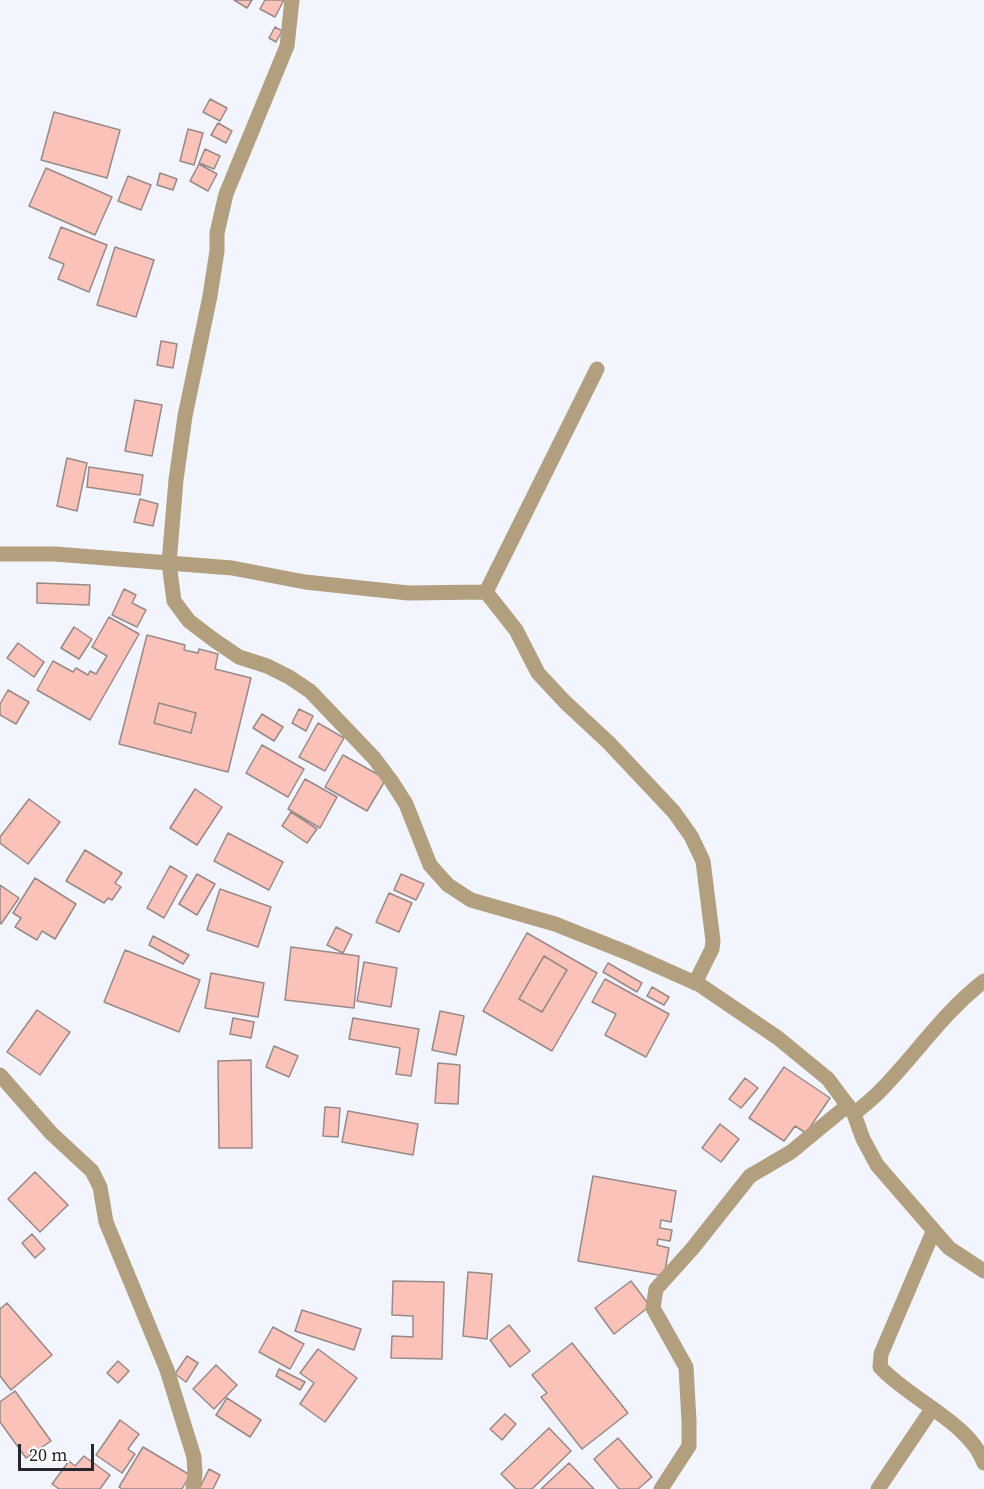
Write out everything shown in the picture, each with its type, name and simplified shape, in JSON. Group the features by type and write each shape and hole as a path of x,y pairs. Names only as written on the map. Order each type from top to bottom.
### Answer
{"street":[{"path":"292,0 287,46 226,194 217,233 217,251 210,296 185,416 169,563 174,601 189,621 239,657 274,669 310,691 374,759 406,804 430,865 448,885 471,900 555,924 628,952 695,983 734,1006 828,1079 851,1110 863,1139 878,1165 933,1232 949,1248 984,1271"},
{"path":"486,592 597,369"},
{"path":"0,554 56,554 232,567 305,582 408,593 486,592"},
{"path":"486,592 516,630 538,673 674,812 691,836 703,861 713,941 712,949 695,983"},
{"path":"661,1489 689,1446 689,1421 686,1367 654,1308 656,1289 692,1249 750,1176 791,1152 881,1091 945,1016 984,981"},
{"path":"0,1075 51,1133 92,1170 100,1187 106,1222 167,1370 194,1457 193,1489"},
{"path":"933,1232 881,1353 880,1367 890,1378 960,1430 972,1443 984,1463"},
{"path":"878,1489 932,1409"}],"building":[{"path":"234,0 252,0 247,8"},
{"path":"265,0 284,0 275,17 260,9"},
{"path":"275,27 282,31 276,42 269,38"},
{"path":"210,99 227,108 220,121 203,112"},
{"path":"54,112 120,130 107,178 41,160"},
{"path":"218,123 232,131 226,143 211,135"},
{"path":"188,129 203,133 194,165 180,161"},
{"path":"205,149 220,156 214,169 199,163"},
{"path":"199,164 217,174 208,191 190,181"},
{"path":"46,168 112,197 95,235 29,206"},
{"path":"160,173 177,179 173,190 157,185"},
{"path":"128,176 151,185 141,210 118,201"},
{"path":"61,227 107,245 89,292 58,279 64,264 49,258"},
{"path":"115,247 154,260 136,317 97,305"},
{"path":"161,341 177,344 173,368 157,365"},
{"path":"135,400 162,405 152,456 125,451"},
{"path":"67,458 87,463 77,511 57,506"},
{"path":"89,467 143,475 140,495 87,487"},
{"path":"140,499 158,504 153,526 134,522"},
{"path":"37,583 90,585 89,605 37,603"},
{"path":"124,589 136,595 132,603 146,610 137,627 112,615"},
{"path":"109,617 139,634 90,720 37,690 53,661 73,672 76,668 88,675 90,671 96,674 107,656 92,647"},
{"path":"74,627 92,639 79,659 61,648"},
{"path":"147,635 185,645 184,650 198,653 199,649 218,654 215,669 251,678 228,772 119,744","holes":["159,703 196,713 191,733 154,723"]},
{"path":"18,643 44,662 34,677 7,658"},
{"path":"8,690 29,702 16,724 0,715 0,704"},
{"path":"159,703 196,713 191,733 154,723"},
{"path":"299,709 313,716 306,731 292,723"},
{"path":"262,714 283,727 274,741 253,728"},
{"path":"318,723 344,738 325,771 299,757"},
{"path":"262,745 304,769 288,797 246,773"},
{"path":"343,755 386,779 367,811 325,787"},
{"path":"305,779 337,797 320,828 288,809"},
{"path":"195,789 222,807 197,845 170,828"},
{"path":"29,799 60,822 28,864 0,843 0,837"},
{"path":"291,812 317,829 307,843 282,826"},
{"path":"228,833 283,862 269,890 214,861"},
{"path":"85,850 122,873 115,883 121,887 112,900 108,898 104,903 66,881"},
{"path":"170,866 187,876 164,918 147,908"},
{"path":"197,874 215,884 197,915 179,904"},
{"path":"401,874 424,884 416,900 394,890"},
{"path":"35,878 76,904 55,939 42,931 37,940 15,927 21,918 13,913"},
{"path":"0,885 19,898 1,924 0,923"},
{"path":"220,889 271,907 258,947 207,930"},
{"path":"389,893 412,903 399,932 376,922"},
{"path":"336,927 352,935 343,953 327,945"},
{"path":"527,933 597,973 552,1051 483,1011","holes":["544,956 567,970 542,1012 519,999"]},
{"path":"153,936 189,955 183,964 149,945"},
{"path":"291,947 359,956 354,1008 285,1000"},
{"path":"125,950 200,980 179,1032 104,1002"},
{"path":"544,956 567,970 542,1012 519,999"},
{"path":"364,962 397,968 391,1007 357,1001"},
{"path":"608,963 642,983 637,992 603,972"},
{"path":"211,973 264,983 258,1017 205,1008"},
{"path":"605,979 669,1014 646,1057 605,1035 616,1014 592,1002"},
{"path":"652,987 669,997 664,1005 647,996"},
{"path":"37,1010 70,1032 40,1075 7,1052"},
{"path":"440,1011 464,1016 456,1055 432,1050"},
{"path":"233,1018 254,1022 251,1038 230,1034"},
{"path":"353,1018 419,1029 411,1076 396,1074 400,1048 349,1039"},
{"path":"274,1046 298,1056 289,1077 266,1067"},
{"path":"251,1060 252,1148 219,1148 218,1061"},
{"path":"438,1063 460,1065 458,1104 435,1103"},
{"path":"784,1067 830,1098 806,1133 795,1126 784,1141 749,1118"},
{"path":"745,1078 758,1088 741,1108 729,1099"},
{"path":"325,1107 340,1108 338,1137 323,1136"},
{"path":"348,1111 418,1124 413,1155 342,1142"},
{"path":"720,1124 739,1139 721,1162 702,1148"},
{"path":"35,1172 68,1205 40,1232 8,1199"},
{"path":"593,1176 676,1191 671,1222 661,1220 660,1228 672,1230 670,1241 658,1239 657,1245 669,1248 664,1276 578,1261"},
{"path":"32,1234 45,1249 35,1258 22,1243"},
{"path":"468,1272 492,1274 487,1339 463,1336"},
{"path":"393,1281 444,1282 442,1359 391,1358 392,1336 413,1337 413,1316 392,1315"},
{"path":"631,1281 650,1306 614,1334 595,1308"},
{"path":"7,1303 52,1355 11,1390 0,1376 0,1309"},
{"path":"302,1310 361,1329 354,1350 295,1331"},
{"path":"509,1325 530,1351 510,1367 490,1340"},
{"path":"273,1327 304,1344 290,1369 259,1352"},
{"path":"572,1343 628,1413 582,1449 541,1397 547,1393 532,1375"},
{"path":"318,1349 357,1378 325,1422 300,1404 314,1383 300,1373"},
{"path":"187,1356 198,1363 186,1382 175,1374"},
{"path":"118,1361 129,1371 118,1383 107,1373"},
{"path":"216,1365 237,1385 214,1409 193,1389"},
{"path":"279,1369 305,1382 300,1390 276,1376"},
{"path":"15,1391 51,1441 26,1458 0,1422 0,1402"},
{"path":"227,1398 261,1420 250,1437 216,1415"},
{"path":"505,1414 516,1424 502,1440 490,1429"},
{"path":"120,1420 139,1434 128,1449 135,1454 122,1473 96,1455"},
{"path":"549,1428 571,1451 532,1489 516,1489 501,1474"},
{"path":"618,1438 652,1477 638,1489 619,1489 594,1459"},
{"path":"143,1447 190,1475 182,1489 122,1489 119,1487"},
{"path":"84,1456 110,1475 100,1489 59,1489 52,1484 69,1461 75,1466"},
{"path":"569,1463 594,1489 541,1489"},
{"path":"209,1469 220,1475 213,1489 199,1489"}]}
